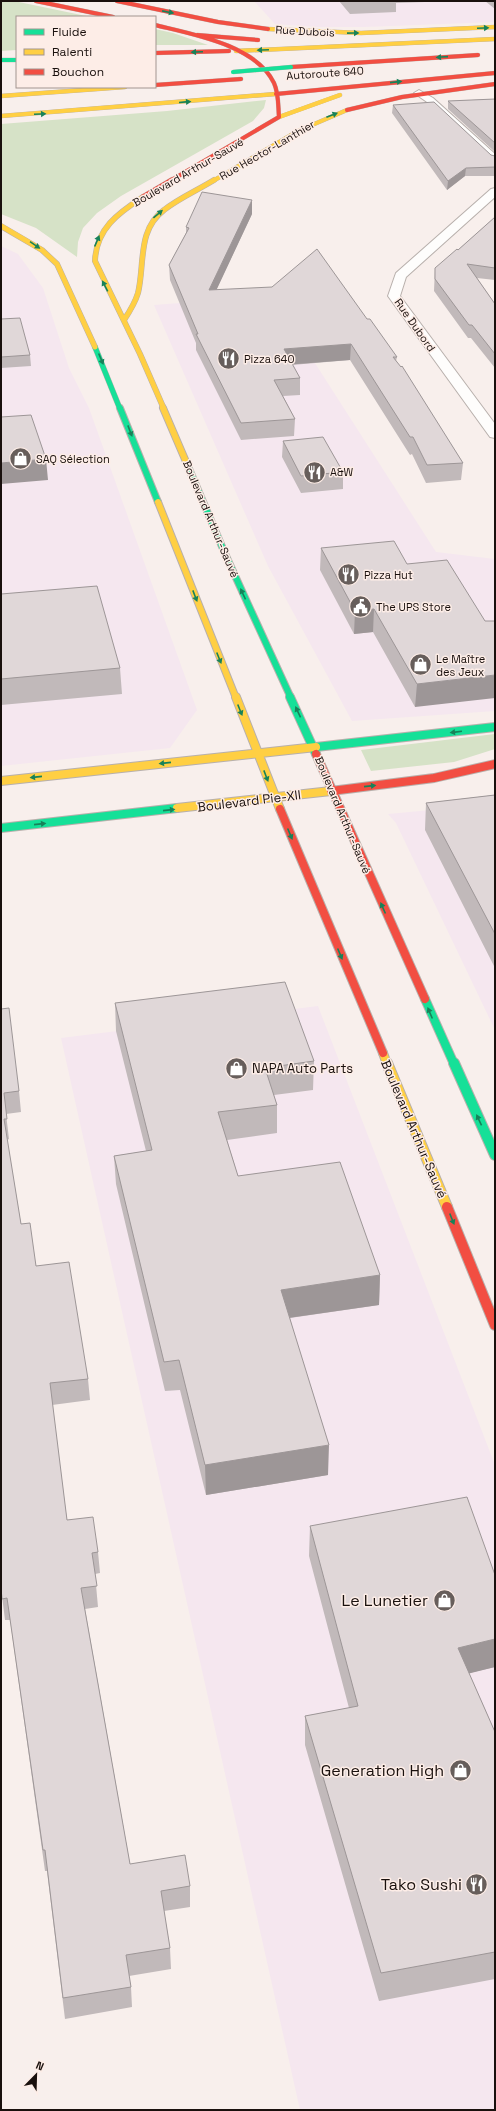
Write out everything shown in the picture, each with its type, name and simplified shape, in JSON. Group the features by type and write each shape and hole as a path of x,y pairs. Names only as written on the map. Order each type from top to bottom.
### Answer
{"main road":[{"path":"36,1 108,16"},
{"name":"Rue Dubois","path":"116,1 243,26 289,31 354,33 495,27"},
{"path":"156,25 197,35 268,41 389,44"},
{"path":"197,35 236,51 266,71 272,80 276,94 279,118"},
{"path":"156,53 236,51 495,39"},
{"name":"Autoroute 640","path":"156,77 292,67 488,58 298,75 156,85"},
{"path":"1,60 16,60"},
{"path":"1,116 118,108 495,73"},
{"name":"Rue Hector-Lanthier","path":"124,320 135,303 145,233 156,215 321,120 363,105 419,93 495,84"},
{"path":"1,88 16,86"},
{"name":"Boulevard Arthur-Sauvé","path":"357,86 339,95 279,118 138,200 104,229 98,238 94,258 100,277 124,320 166,413 226,556 314,748 331,791 495,1155"},
{"path":"1,96 111,88"},
{"name":"Boulevard Arthur-Sauvé","path":"1,226 42,250 61,270 119,402 275,798 433,1173 495,1325"},
{"path":"1,781 314,748 495,727"},
{"name":"Boulevard Pie-XII","path":"1,828 275,798 446,777 495,764"}],"street":[{"path":"419,93 430,100 495,160"},
{"name":"Rue Dubord","path":"495,191 400,276 394,296 495,434"}],"shaded area":[{"path":"254,1 495,1 495,22 364,27 316,27 275,24"},
{"path":"1,246 18,254 43,288 69,368 89,408 197,710 170,748 1,766"},
{"path":"272,296 436,552 495,559 495,711 352,721 268,566 154,305"},
{"path":"495,794 495,1030 396,823 388,814 431,810"},
{"path":"318,1006 495,1465 495,2110 300,2110 61,1038"}],"green space":[{"path":"1,1 14,1 86,16 16,16 16,50 1,51"},
{"path":"156,29 173,33 208,45 156,45"},
{"path":"266,100 264,108 253,121 121,196 97,213 83,228 78,242 77,257 36,228 1,214 1,124 167,111"},
{"path":"495,734 495,749 454,762 371,771 361,750"}],"building":[{"path":"495,99 495,143 448,101"},
{"path":"434,102 491,155 495,156 495,167 466,168 448,181 393,105"},
{"path":"202,192 252,200 209,290 272,287 317,249 367,319 370,319 397,357 393,357 401,367 402,366 463,463 427,465 413,437 410,437 351,344 284,349 300,378 274,380 295,419 241,423 196,334 198,334 169,265 189,228 186,227"},
{"path":"495,217 495,268 467,264 495,304 495,354 472,325 469,325 435,279 435,268"},
{"path":"20,318 30,355 1,357 1,319"},
{"path":"31,415 46,459 1,463 1,417"},
{"path":"323,437 343,472 301,476 283,441"},
{"path":"394,541 407,564 447,560 485,621 495,621 495,675 417,684 374,609 355,611 321,548"},
{"path":"97,586 120,668 1,679 1,594"},
{"path":"495,795 495,934 426,803"},
{"path":"285,982 314,1061 265,1068 277,1105 218,1112 238,1176 340,1162 380,1275 281,1290 329,1445 205,1465 179,1360 164,1362 114,1156 152,1150 115,1003"},
{"path":"9,1008 19,1091 4,1093 7,1119 4,1119 21,1224 30,1223 36,1266 69,1262 88,1379 50,1383 67,1520 93,1517 98,1552 92,1553 97,1586 81,1588 130,1864 185,1855 190,1886 161,1891 170,1948 126,1955 131,1987 63,1998 45,1850 43,1850 7,1598 2,1599 1,1588 1,1009"},
{"path":"467,1497 495,1575 495,1639 458,1648 495,1732 495,1952 381,1973 305,1716 358,1706 310,1526"}],"traffic: fast":[{"path":"1,60 16,60"},
{"path":"233,72 291,67"},
{"path":"95,347 158,502"},
{"path":"187,464 226,556 316,754"},
{"path":"316,747 495,727"},
{"path":"1,828 177,808"},
{"path":"425,999 495,1155"}],"traffic: slow":[{"path":"268,29 361,33 495,27"},
{"path":"236,51 495,39"},
{"path":"1,96 111,88"},
{"path":"1,116 276,94"},
{"path":"279,117 340,95"},
{"path":"124,320 133,306 138,291 143,244 153,222 163,210 298,131 347,110"},
{"path":"143,197 117,215 109,223 98,240 95,250 95,261 140,354 187,464"},
{"path":"1,226 42,250 57,264 95,347"},
{"path":"158,502 280,809"},
{"path":"1,781 316,747"},
{"path":"177,808 331,791"},
{"path":"383,1053 447,1207"}],"traffic: jam":[{"path":"36,1 108,16"},
{"path":"117,1 218,22 268,29"},
{"path":"143,197 279,117 278,98 275,85 263,69 251,58 236,50 203,37 156,25"},
{"path":"197,35 258,40"},
{"path":"156,53 229,51"},
{"path":"291,67 478,55"},
{"path":"276,94 495,73"},
{"path":"156,85 241,79"},
{"path":"347,110 383,100 495,84"},
{"path":"316,754 425,999"},
{"path":"331,791 434,778 495,764"},
{"path":"280,809 383,1053"},
{"path":"447,1207 495,1325"}],"place":[{"name":"Pizza 640","path":"228,359"},
{"name":"SAQ Sélection","path":"21,459"},
{"name":"A&W","path":"314,472"},
{"name":"Pizza Hut","path":"349,575"},
{"name":"The UPS Store","path":"361,607"},
{"name":"Le Maître des Jeux","path":"420,665"},
{"name":"NAPA Auto Parts","path":"236,1068"},
{"name":"Le Lunetier","path":"444,1600"},
{"name":"Generation High","path":"460,1770"},
{"name":"Tako Sushi","path":"477,1884"}]}
